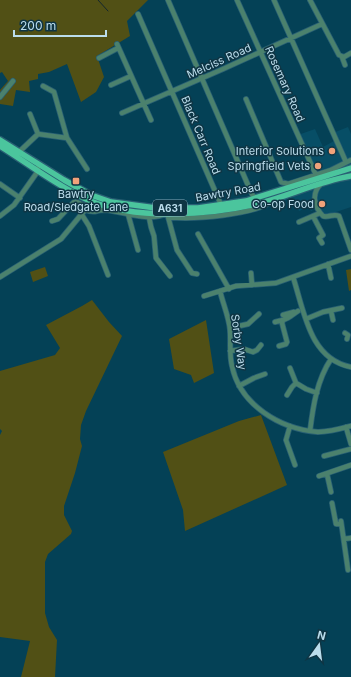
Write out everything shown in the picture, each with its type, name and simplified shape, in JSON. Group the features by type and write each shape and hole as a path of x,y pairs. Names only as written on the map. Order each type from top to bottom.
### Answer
{"main road":[{"name":"Bawtry Road","path":"0,140 85,192 111,202 156,208 222,208 252,205 351,176"},
{"name":"Bawtry Road","path":"0,146 38,171 89,200 123,209 167,215 211,208"},
{"name":"Bawtry Road","path":"222,208 351,168"},
{"name":"A631","path":"49,170 48,174 57,182"}],"street":[{"path":"168,0 251,192 253,196 258,198"},
{"name":"Rosemary Road","path":"237,0 316,175"},
{"path":"246,99 281,182 288,184 341,166 349,161 274,0"},
{"path":"310,0 345,65"},
{"name":"Black Carr Road","path":"138,14 222,208"},
{"name":"Melciss Road","path":"122,113 322,24"},
{"path":"99,58 118,46 151,120"},
{"path":"342,57 351,53"},
{"path":"111,84 131,76"},
{"path":"0,97 13,80"},
{"path":"43,86 54,92 67,138 87,169"},
{"path":"30,114 38,134"},
{"path":"38,134 67,138"},
{"path":"19,152 38,134"},
{"path":"0,216 20,198 38,171 38,166 33,160"},
{"path":"0,184 20,198"},
{"path":"321,184 316,189 314,201 320,213 324,217 335,215 339,216 351,250"},
{"path":"304,190 310,190 315,194"},
{"path":"246,201 251,192"},
{"path":"211,208 218,198"},
{"name":"Bawtry Road","path":"52,221 58,219 75,202 93,213 104,210 149,217 167,215 202,217 242,212 268,205 277,198"},
{"path":"0,278 40,250 61,239 82,215 89,200"},
{"path":"299,222 320,213"},
{"path":"128,214 138,250"},
{"path":"82,215 108,275"},
{"path":"167,215 178,250 192,273 197,274"},
{"path":"313,216 323,235 319,238 322,243"},
{"path":"149,217 154,236 156,258 170,276"},
{"path":"198,234 229,289"},
{"path":"204,296 236,286 270,284 351,256"},
{"path":"328,264 331,278"},
{"path":"251,273 252,285"},
{"path":"293,277 301,311 306,318 316,343 331,359 342,365 351,367"},
{"name":"Sorby Way","path":"220,291 230,328 232,367 239,386 245,395 260,410 278,421 290,426 310,431 327,431 349,427"},
{"path":"306,318 342,308"},
{"path":"274,322 301,311"},
{"path":"331,311 333,320"},
{"path":"230,328 244,326 253,321 259,314"},
{"path":"280,346 287,347 282,323 283,318"},
{"path":"253,321 257,326"},
{"path":"230,350 244,349 253,352 260,346 264,350"},
{"path":"310,431 313,406 323,373 331,359"},
{"path":"290,368 296,383 317,393"},
{"path":"239,386 254,378 266,374"},
{"path":"288,395 289,391 296,383"},
{"path":"290,426 286,440 295,465"},
{"path":"349,427 351,444"},
{"path":"324,456 351,449"},
{"path":"320,476 351,466"},
{"path":"327,474 331,492"},
{"path":"332,503 336,524 341,522 346,568"},
{"path":"344,539 351,538"}],"shaded area":[{"path":"0,0 148,0 127,21 130,36 97,56 104,77 96,92 81,102 67,64 49,72 38,74 38,79 29,81 30,92 16,90 13,106 0,104 0,90 8,81 2,72 0,73"},
{"path":"348,127 351,134 351,207 327,215 324,215 319,207 311,211 308,207 299,211 285,183 316,175 298,135 315,129 323,147 336,140 333,133"},
{"path":"45,267 48,276 33,282 30,272"},
{"path":"351,269 351,290 349,291 346,270"},
{"path":"92,300 122,336 86,411 81,425 80,439 82,446 64,506 64,515 72,531 71,534 48,554 45,562 45,613 49,627 57,640 55,677 21,677 30,641 0,637 0,435 2,431 0,429 0,371 55,355 60,348 46,325"},
{"path":"206,320 214,373 194,383 191,375 174,369 169,339"},
{"path":"261,415 287,485 185,531 183,510 163,452 239,421"}],"waterway":[{"path":"98,0 108,11"}],"place":[{"name":"Interior Solutions","path":"332,151"},
{"name":"Springfield Vets","path":"318,166"},
{"name":"Bawtry Road/Sledgate Lane","path":"76,181"},
{"name":"Co-op Food","path":"322,204"}]}
